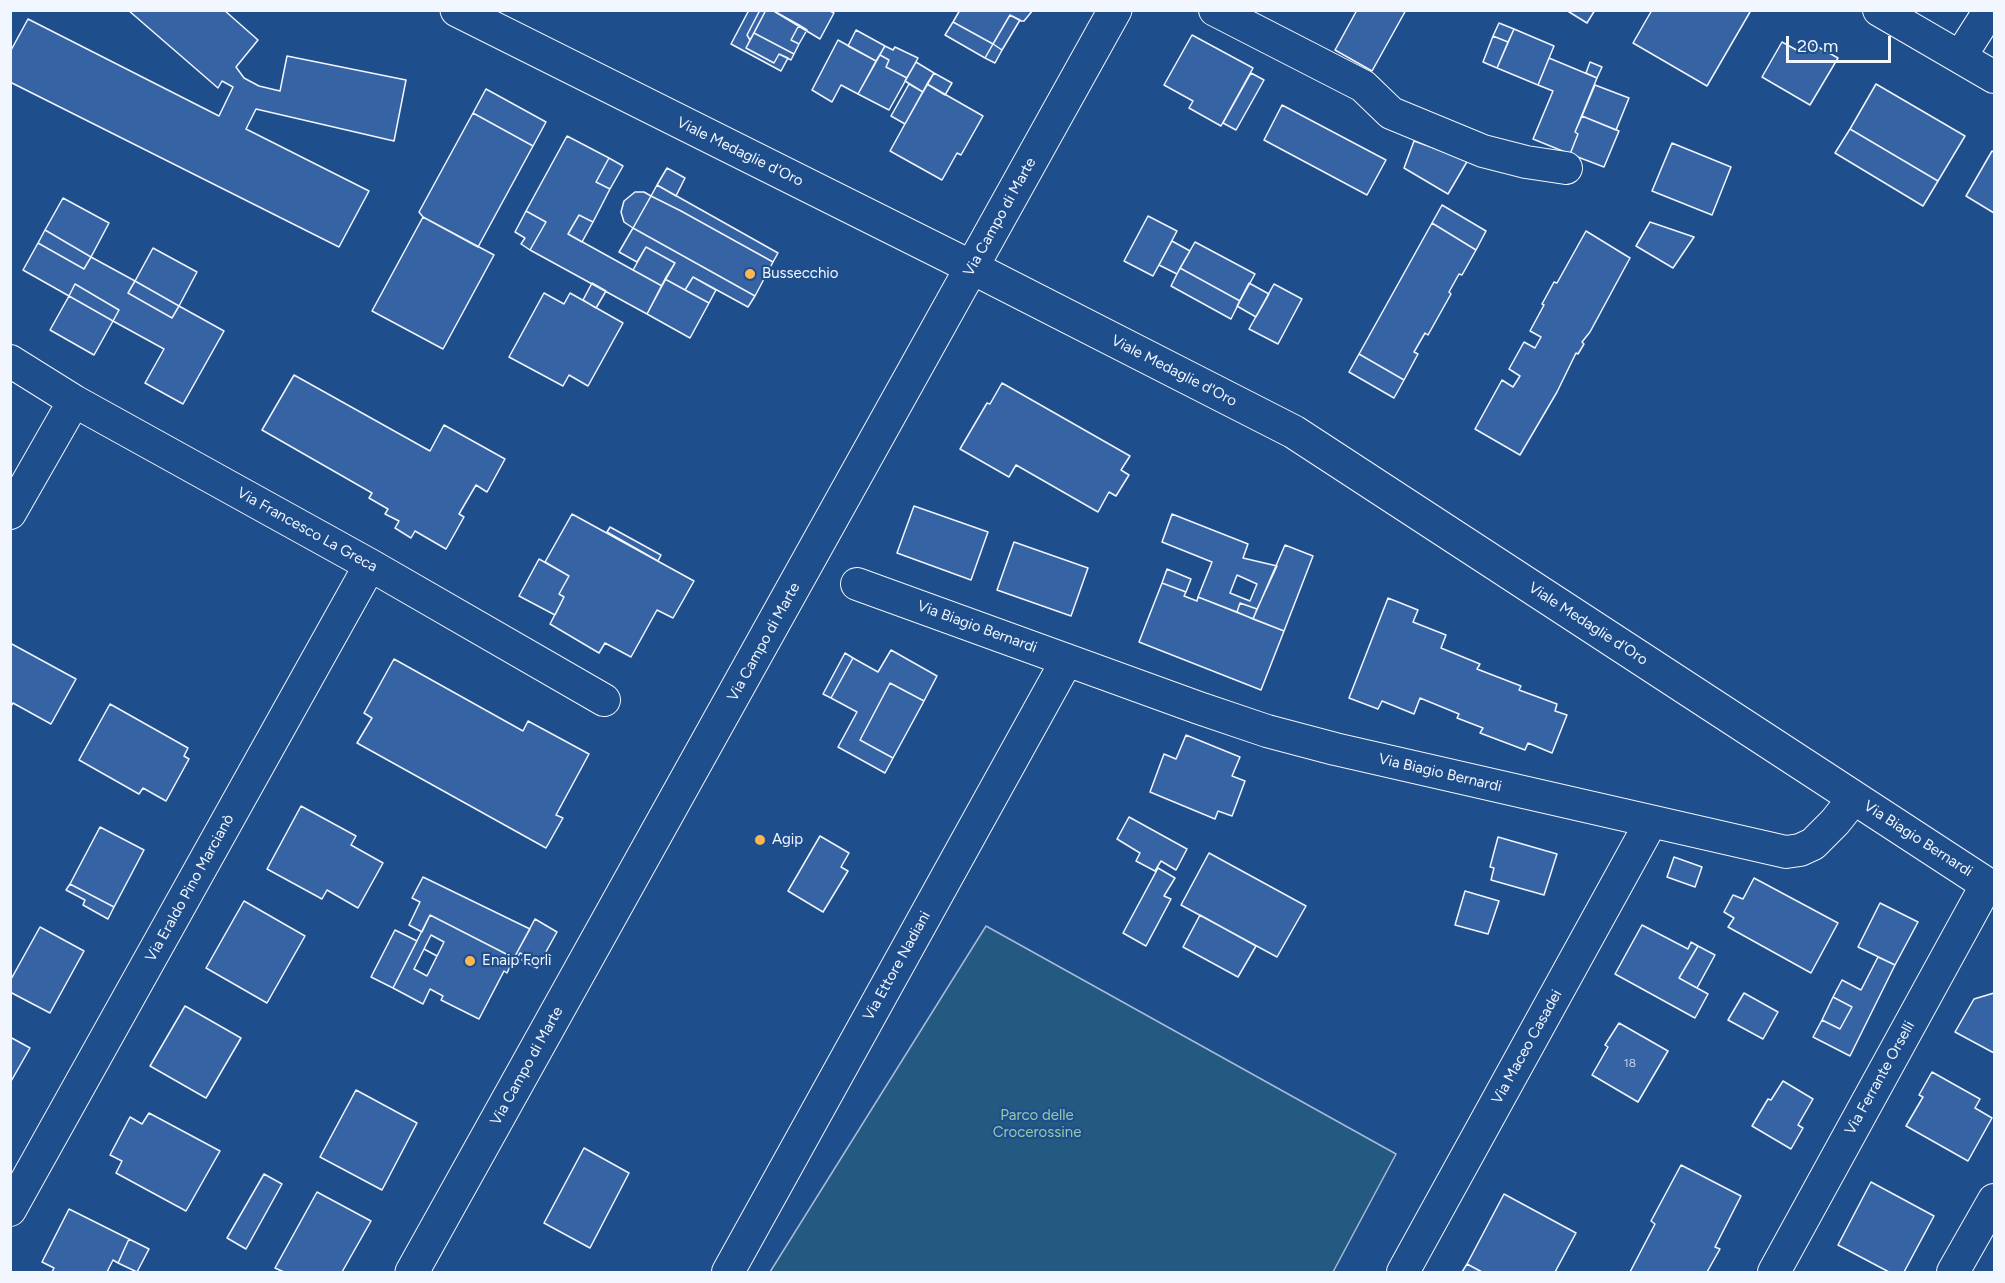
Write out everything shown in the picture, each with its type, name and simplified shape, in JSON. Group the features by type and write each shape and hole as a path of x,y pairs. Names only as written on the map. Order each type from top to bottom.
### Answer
{"street":[{"name":"Viale Medaglie d'Oro","path":"457,10 973,268 1294,432 1854,798"},
{"name":"Via Campo di Marte","path":"412,1272 1115,10"},
{"path":"1215,10 1363,86 1391,113 1483,151 1526,162 1566,168"},
{"path":"1879,10 1995,76"},
{"path":"1960,57 1990,10"},
{"name":"Via Francesco La Greca","path":"10,361 74,401 370,565 604,700"},
{"path":"10,513 74,401"},
{"name":"Via Eraldo Pino Marcianò","path":"10,1210 370,565"},
{"name":"Via Biagio Bernardi","path":"857,584 1266,730 1335,749 1786,852 1813,844 1854,798 1991,886"},
{"name":"Via Ettore Nadiani","path":"728,1272 1067,660"},
{"name":"Via Maceo Casadei","path":"1403,1272 1651,822"},
{"name":"Via Ferrante Orselli","path":"1774,1272 1991,886"},
{"path":"1953,1272 1995,1200"}],"green space":[{"name":"Parco delle Crocerossine","path":"986,926 1396,1154 1333,1272 770,1272"}],"building":[{"path":"128,10 224,10 258,40 236,67 244,78 259,86 280,91 287,56 406,80 394,141 256,109 246,129 369,191 339,247 10,82 10,52 28,19 219,116 233,87 222,81 218,88"},
{"path":"749,10 760,10 747,35 750,40 746,48 774,63 779,54 788,58 781,71 731,44"},
{"path":"760,10 766,10 750,40 747,35"},
{"path":"766,10 772,10 799,25 791,40 799,44 794,54 754,33"},
{"path":"772,10 828,10 834,13 820,39"},
{"path":"960,10 1033,10 1024,21 1010,15 993,44 953,22"},
{"path":"1357,10 1406,10 1372,71 1335,50"},
{"path":"1566,10 1595,10 1587,23"},
{"path":"1652,10 1747,10 1750,12 1707,86 1633,43"},
{"path":"1010,15 1020,20 1002,50 993,44"},
{"path":"953,22 993,44 985,58 945,35"},
{"path":"1499,23 1514,29 1508,42 1493,36"},
{"path":"799,25 807,30 799,44 791,40"},
{"path":"1514,29 1554,46 1538,85 1497,68"},
{"path":"856,30 885,46 876,61 848,46"},
{"path":"754,33 794,54 791,60 779,54 774,63 746,48"},
{"path":"1192,35 1253,68 1221,126 1189,108 1193,101 1164,85"},
{"path":"1493,36 1508,42 1497,68 1483,62"},
{"path":"838,40 876,61 858,94 841,85 832,102 812,90"},
{"path":"1782,42 1802,53 1809,42 1838,58 1810,105 1762,77"},
{"path":"993,44 1002,50 995,63 985,58"},
{"path":"885,46 893,50 895,47 918,58 907,78 886,67 889,60 880,55"},
{"path":"880,55 889,60 886,67 907,78 889,110 858,94"},
{"path":"1549,58 1597,78 1575,132 1578,134 1570,154 1533,139 1553,91 1538,85"},
{"path":"916,62 934,73 923,92 905,81"},
{"path":"1590,62 1602,67 1597,78 1586,73"},
{"path":"934,73 952,83 945,95 927,84"},
{"path":"1251,73 1264,80 1236,130 1223,123"},
{"path":"909,84 923,92 905,124 891,116"},
{"path":"927,84 983,116 961,155 957,153 942,180 890,151"},
{"path":"1876,84 1965,136 1938,181 1850,129"},
{"path":"1595,85 1629,98 1616,130 1582,116"},
{"path":"486,89 546,122 533,146 473,113"},
{"path":"1282,105 1386,160 1367,195 1264,140"},
{"path":"473,113 533,146 478,247 423,217 419,212"},
{"path":"1582,116 1619,131 1604,167 1570,154 1578,134 1575,132"},
{"path":"1850,129 1938,181 1923,206 1835,153"},
{"path":"567,136 609,158 596,182 610,189 593,222 579,215 568,234 662,286 647,314 530,250 546,222 526,211"},
{"path":"1414,141 1468,160 1448,194 1404,168"},
{"path":"1672,143 1731,167 1712,215 1652,191"},
{"path":"1992,151 1994,152 1994,213 1966,196"},
{"path":"609,158 623,166 610,189 596,182"},
{"path":"667,168 685,178 676,196 657,185"},
{"path":"657,185 778,253 773,262 651,196"},
{"path":"635,192 644,192 651,196 633,228 624,222 621,212 624,201"},
{"path":"651,196 773,262 755,296 633,228"},
{"path":"63,198 109,223 91,257 45,230"},
{"path":"1442,205 1486,231 1476,250 1432,223"},
{"path":"526,211 546,222 530,250 521,244 525,238 515,232"},
{"path":"579,215 593,222 582,242 568,234"},
{"path":"1148,216 1177,231 1153,276 1124,261"},
{"path":"423,217 494,255 443,349 372,311"},
{"path":"1650,222 1694,237 1673,268 1636,246"},
{"path":"1432,223 1476,250 1462,275 1459,274 1449,292 1451,294 1428,335 1425,333 1414,352 1418,354 1404,380 1359,354"},
{"path":"633,228 755,296 748,307 693,277 685,290 665,279 675,263 646,247 637,262 619,252"},
{"path":"45,230 91,257 84,269 38,243"},
{"path":"1586,231 1630,258 1520,455 1475,429 1502,380 1513,387 1520,376 1509,369 1524,342 1535,348 1541,337 1530,331 1554,282 1557,283"},
{"path":"1172,241 1190,251 1177,274 1159,265"},
{"path":"1195,242 1255,274 1240,301 1180,268"},
{"path":"38,243 84,269 91,257 135,281 128,293 172,318 179,306 224,331 183,404 145,383 164,349 113,321 119,310 75,284 69,296 23,270"},
{"path":"646,247 675,263 662,286 633,270"},
{"path":"153,248 197,272 179,306 135,281"},
{"path":"1180,268 1240,301 1231,319 1171,286"},
{"path":"693,277 716,290 709,303 685,290"},
{"path":"665,279 709,303 690,338 647,314"},
{"path":"135,281 179,306 172,318 128,293"},
{"path":"592,283 606,291 596,308 583,300"},
{"path":"1249,283 1269,294 1256,317 1237,306"},
{"path":"75,284 119,310 113,321 69,296"},
{"path":"1274,284 1302,299 1278,344 1249,329"},
{"path":"544,293 564,304 570,293 623,323 588,386 569,375 563,386 509,357"},
{"path":"69,296 113,321 94,355 50,330"},
{"path":"1359,354 1404,380 1394,398 1349,372"},
{"path":"294,375 430,451 444,425 505,459 487,492 476,485 459,514 464,517 446,549 415,531 411,538 395,528 399,521 385,514 388,509 369,498 372,493 262,430"},
{"path":"1002,383 1130,456 1121,470 1129,475 1116,496 1109,492 1098,512 1016,465 1009,477 960,449 987,403 990,404"},
{"path":"914,506 988,532 971,580 897,553"},
{"path":"572,514 694,581 673,618 657,610 631,657 605,643 599,653 550,624 564,597 559,594 569,576 545,562"},
{"path":"1172,514 1248,544 1243,558 1277,566 1257,609 1240,603 1237,612 1198,597 1212,562 1162,542","holes":["1237,575 1257,584 1250,601 1230,593"]},
{"path":"610,527 661,555 658,561 607,532"},
{"path":"1014,542 1088,568 1071,616 997,590"},
{"path":"1285,545 1313,556 1284,631 1253,619"},
{"path":"539,559 569,576 559,594 564,597 555,615 519,596"},
{"path":"1167,569 1191,579 1186,592 1162,583"},
{"path":"1162,583 1186,592 1184,596 1197,601 1198,597 1284,631 1261,690 1139,642"},
{"path":"1388,598 1418,610 1413,622 1446,635 1441,648 1480,664 1477,669 1521,686 1519,690 1557,704 1555,711 1567,715 1552,753 1528,743 1525,750 1480,733 1483,728 1457,718 1459,714 1420,698 1414,714 1382,701 1378,709 1349,698"},
{"path":"1240,603 1257,609 1253,619 1237,612"},
{"path":"10,643 76,679 51,724 13,703 10,708"},
{"path":"891,650 937,676 924,701 890,683 860,740 893,758 885,773 838,747 857,712 831,698 853,658 878,672"},
{"path":"845,653 853,658 831,698 823,694"},
{"path":"394,659 523,731 528,721 589,754 556,815 563,818 546,848 357,743 372,718 364,713"},
{"path":"890,683 924,701 893,758 860,740"},
{"path":"110,704 188,748 184,756 189,759 166,801 143,788 139,794 79,760"},
{"path":"1186,735 1240,757 1232,776 1245,781 1232,816 1218,811 1215,819 1150,792 1164,754 1176,759"},
{"path":"301,806 356,836 351,845 383,863 358,908 327,890 322,899 267,869"},
{"path":"1129,817 1187,849 1176,870 1161,861 1155,871 1136,861 1140,853 1117,839"},
{"path":"100,827 144,850 114,907 70,884"},
{"path":"820,836 849,853 841,867 848,871 823,912 788,891"},
{"path":"1498,837 1557,854 1544,895 1491,880 1494,868 1490,867"},
{"path":"1209,853 1306,906 1277,957 1181,905"},
{"path":"1674,857 1702,867 1695,887 1667,877"},
{"path":"1158,868 1175,878 1164,896 1171,899 1146,946 1123,933"},
{"path":"423,877 530,929 514,958 430,915 422,932 409,925 420,902 412,898"},
{"path":"1754,878 1838,923 1811,973 1728,927 1734,918 1724,912 1733,895 1743,899"},
{"path":"70,884 114,907 108,919 83,905 85,900 66,890"},
{"path":"1465,891 1499,901 1488,934 1455,925"},
{"path":"244,901 305,936 267,1003 206,968"},
{"path":"1880,903 1918,922 1895,965 1858,947"},
{"path":"430,915 514,958 507,973 504,971 479,1019 441,1000 443,996 430,989 423,1004 393,988","holes":["431,935 444,942 427,976 414,969"]},
{"path":"1200,915 1256,946 1238,977 1183,947"},
{"path":"535,919 557,932 537,968 522,960 525,955 520,953 516,960 514,958"},
{"path":"1642,925 1688,949 1691,942 1698,946 1679,978 1708,994 1695,1018 1615,974"},
{"path":"40,927 84,951 50,1013 10,992 10,981"},
{"path":"395,930 417,941 393,988 371,977"},
{"path":"431,935 444,942 437,956 424,949"},
{"path":"431,935 444,942 427,976 414,969"},
{"path":"1698,946 1715,955 1697,988 1679,978"},
{"path":"424,949 437,956 427,976 414,969"},
{"path":"1878,957 1895,965 1850,1056 1813,1037 1822,1020 1840,1029 1852,1007 1833,997 1842,980 1861,990"},
{"path":"1744,993 1778,1012 1763,1039 1728,1020"},
{"path":"1994,993 1994,1053 1955,1032 1974,999"},
{"path":"1833,997 1852,1007 1840,1029 1822,1020"},
{"path":"185,1006 241,1038 206,1098 150,1066"},
{"path":"1619,1023 1668,1051 1638,1102 1592,1075 1608,1047 1605,1045"},
{"path":"10,1037 30,1048 10,1083"},
{"path":"1932,1072 1980,1099 1975,1108 1992,1118 1968,1161 1906,1126 1923,1097 1919,1095"},
{"path":"1783,1081 1813,1099 1798,1125 1803,1128 1791,1149 1752,1126 1768,1099 1771,1100"},
{"path":"356,1090 417,1123 382,1190 320,1157"},
{"path":"149,1113 220,1151 186,1211 116,1173 122,1161 110,1155 130,1117 142,1124"},
{"path":"584,1148 629,1173 590,1248 544,1223"},
{"path":"1681,1165 1741,1196 1715,1247 1720,1249 1707,1272 1630,1272 1655,1224 1651,1221"},
{"path":"264,1174 282,1184 246,1249 227,1238"},
{"path":"1871,1182 1934,1216 1904,1272 1889,1272 1838,1245"},
{"path":"317,1192 371,1221 342,1272 284,1272 275,1268"},
{"path":"1504,1194 1576,1233 1555,1272 1482,1272 1467,1264"},
{"path":"69,1209 129,1239 118,1263 113,1260 107,1272 52,1272 54,1268 42,1262"},
{"path":"129,1239 149,1249 137,1272 118,1263"},
{"path":"1467,1264 1482,1272 1462,1272"}],"place":[{"name":"Bussecchio","path":"750,274"},
{"name":"Agip","path":"760,840"},
{"name":"Enaip Forlì","path":"470,961"}]}
